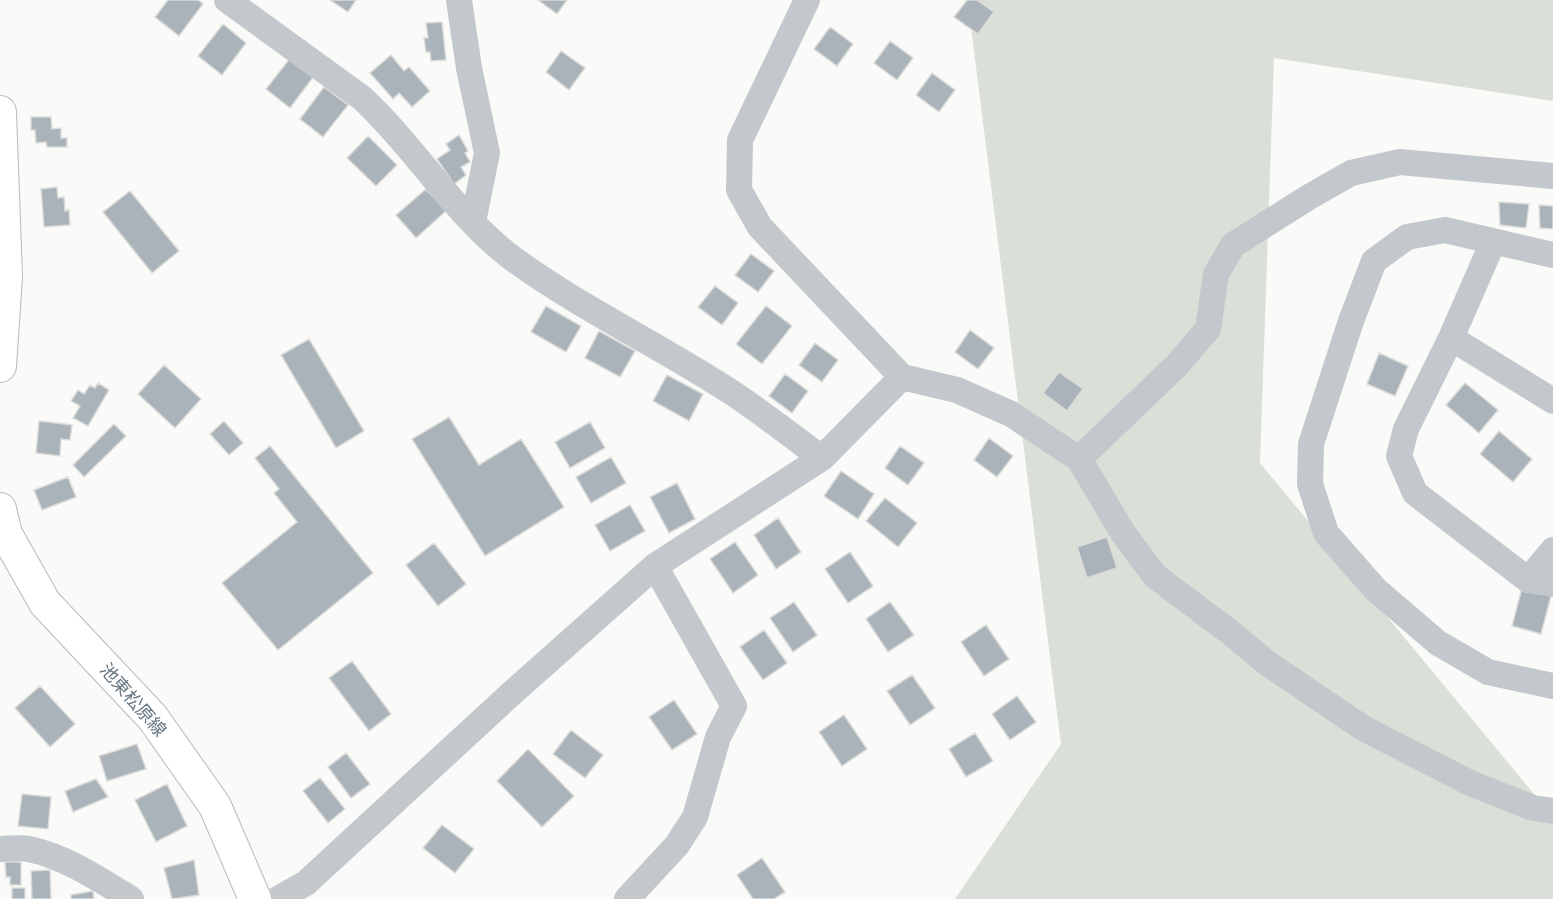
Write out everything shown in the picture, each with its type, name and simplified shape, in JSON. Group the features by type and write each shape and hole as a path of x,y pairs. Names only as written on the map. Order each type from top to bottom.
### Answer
{"main road":[{"path":"0,112 3,248 6,277 0,366"},
{"name":"池東松原線","path":"0,509 6,534 45,603 153,718 215,806 255,899"}],"street":[{"path":"227,0 362,98 381,116 473,222 511,257 569,296 734,394 822,458"},
{"path":"459,0 469,68 487,153 473,222"},
{"path":"807,0 740,140 739,190 760,227 902,377 957,390 1011,414 1079,459 1123,532 1155,576 1267,663 1373,733 1470,783 1533,808 1553,811"},
{"path":"1079,459 1177,365 1208,329 1216,274 1233,245 1309,196 1351,173 1400,162 1553,176"},
{"path":"1553,255 1445,230 1407,237 1374,261 1351,321 1311,444 1310,483 1326,533 1375,589 1437,643 1488,672 1553,686"},
{"path":"1492,242 1451,338 1406,429 1399,456 1415,493 1528,580 1553,584"},
{"path":"1451,338 1553,402"},
{"path":"278,899 311,891 512,693 655,566 822,458 902,377"},
{"path":"1528,580 1553,550"},
{"path":"627,899 677,845 695,817 718,737 734,706 655,566"},
{"path":"0,849 26,848 51,855 92,874 131,899"}],"shaded area":[{"path":"972,0 1553,0 1553,101 1274,58 1260,463 1553,817 1553,899 955,899 1061,744 969,11"}],"building":[{"path":"168,0 198,0 203,4 179,36 155,17"},
{"path":"330,0 356,0 348,12"},
{"path":"538,0 567,0 557,14"},
{"path":"967,0 977,0 994,12 978,34 954,17"},
{"path":"442,22 446,60 431,61 430,52 426,52 424,38 428,38 426,23"},
{"path":"223,24 246,43 222,75 198,56"},
{"path":"830,27 853,44 837,66 814,49"},
{"path":"890,41 913,58 897,80 874,63"},
{"path":"561,51 585,68 569,90 546,72"},
{"path":"391,55 404,71 409,67 430,91 412,107 399,93 393,99 370,73"},
{"path":"291,57 314,76 290,108 266,89"},
{"path":"932,73 955,90 939,112 916,95"},
{"path":"324,87 348,105 323,137 300,119"},
{"path":"31,117 51,117 52,129 61,128 61,138 67,138 67,147 47,147 46,142 36,143 35,130 31,130"},
{"path":"459,135 468,151 465,153 470,162 461,167 466,175 454,184 437,159 450,150 446,144"},
{"path":"368,136 397,165 376,186 347,158"},
{"path":"57,187 58,198 64,197 65,211 69,210 70,225 44,227 41,189"},
{"path":"426,189 446,211 416,238 396,215"},
{"path":"130,191 179,251 152,273 103,212"},
{"path":"1499,202 1529,204 1526,228 1500,225"},
{"path":"1539,205 1553,206 1553,229 1540,228"},
{"path":"751,254 774,271 758,292 735,275"},
{"path":"715,286 738,303 722,325 698,307"},
{"path":"546,306 581,326 566,352 531,332"},
{"path":"766,306 792,326 762,364 736,344"},
{"path":"970,330 994,348 978,369 955,352"},
{"path":"599,331 635,351 620,377 585,358"},
{"path":"309,339 364,431 336,448 281,355"},
{"path":"815,343 838,360 822,382 799,365"},
{"path":"1379,353 1408,366 1395,396 1367,384"},
{"path":"164,365 201,399 175,428 138,394"},
{"path":"1059,372 1083,389 1067,411 1043,393"},
{"path":"785,374 808,391 792,413 769,396"},
{"path":"667,375 703,394 689,421 653,401"},
{"path":"98,383 109,390 88,426 73,418 80,406 71,401 78,390 84,394 90,385 95,388"},
{"path":"1465,383 1498,410 1479,433 1446,405"},
{"path":"449,417 479,465 521,439 564,507 485,556 412,439"},
{"path":"39,421 72,425 70,440 61,439 60,456 36,453"},
{"path":"224,421 243,443 229,455 210,434"},
{"path":"590,422 605,448 570,468 555,442"},
{"path":"114,424 126,436 84,477 73,465"},
{"path":"1499,431 1532,459 1513,482 1480,454"},
{"path":"989,438 1013,456 997,477 974,460"},
{"path":"270,446 373,573 278,650 222,583 297,522 274,493 279,489 255,458"},
{"path":"900,446 924,463 908,485 885,468"},
{"path":"611,457 626,483 591,503 576,477"},
{"path":"841,471 874,494 858,519 824,496"},
{"path":"68,477 76,497 42,510 34,490"},
{"path":"677,483 695,519 669,533 650,497"},
{"path":"885,498 917,523 898,547 866,521"},
{"path":"630,505 645,531 610,551 595,525"},
{"path":"778,518 801,552 776,569 754,535"},
{"path":"1107,537 1117,568 1087,578 1077,547"},
{"path":"735,542 758,575 733,593 710,559"},
{"path":"434,543 466,584 438,606 406,565"},
{"path":"850,552 873,586 848,603 825,569"},
{"path":"1523,584 1552,592 1541,634 1512,626"},
{"path":"794,602 817,635 793,652 770,618"},
{"path":"890,602 914,635 888,652 866,619"},
{"path":"986,625 1009,659 984,676 961,642"},
{"path":"764,630 787,663 763,680 740,647"},
{"path":"352,661 391,714 369,731 329,678"},
{"path":"912,675 935,708 910,725 887,691"},
{"path":"40,686 75,724 50,747 15,708"},
{"path":"1017,696 1036,722 1010,740 992,714"},
{"path":"674,700 697,734 672,750 649,717"},
{"path":"844,715 867,749 842,766 819,732"},
{"path":"571,730 603,755 585,778 553,754"},
{"path":"975,733 993,761 966,777 949,749"},
{"path":"137,744 146,769 107,781 99,756"},
{"path":"528,749 574,796 542,827 497,781"},
{"path":"346,753 370,784 351,798 328,767"},
{"path":"320,778 345,809 328,823 303,791"},
{"path":"96,779 108,797 73,812 65,791"},
{"path":"167,784 187,826 156,842 135,800"},
{"path":"22,794 51,797 48,829 18,826"},
{"path":"442,825 474,849 455,873 423,848"},
{"path":"762,858 785,892 774,899 753,899 737,875"},
{"path":"194,860 199,895 172,899 164,868"},
{"path":"5,862 21,862 21,885 10,885 10,877 6,877"},
{"path":"50,870 51,899 32,899 31,871"},
{"path":"12,888 25,888 25,899 12,899"},
{"path":"93,891 94,899 71,899 71,895"}]}
